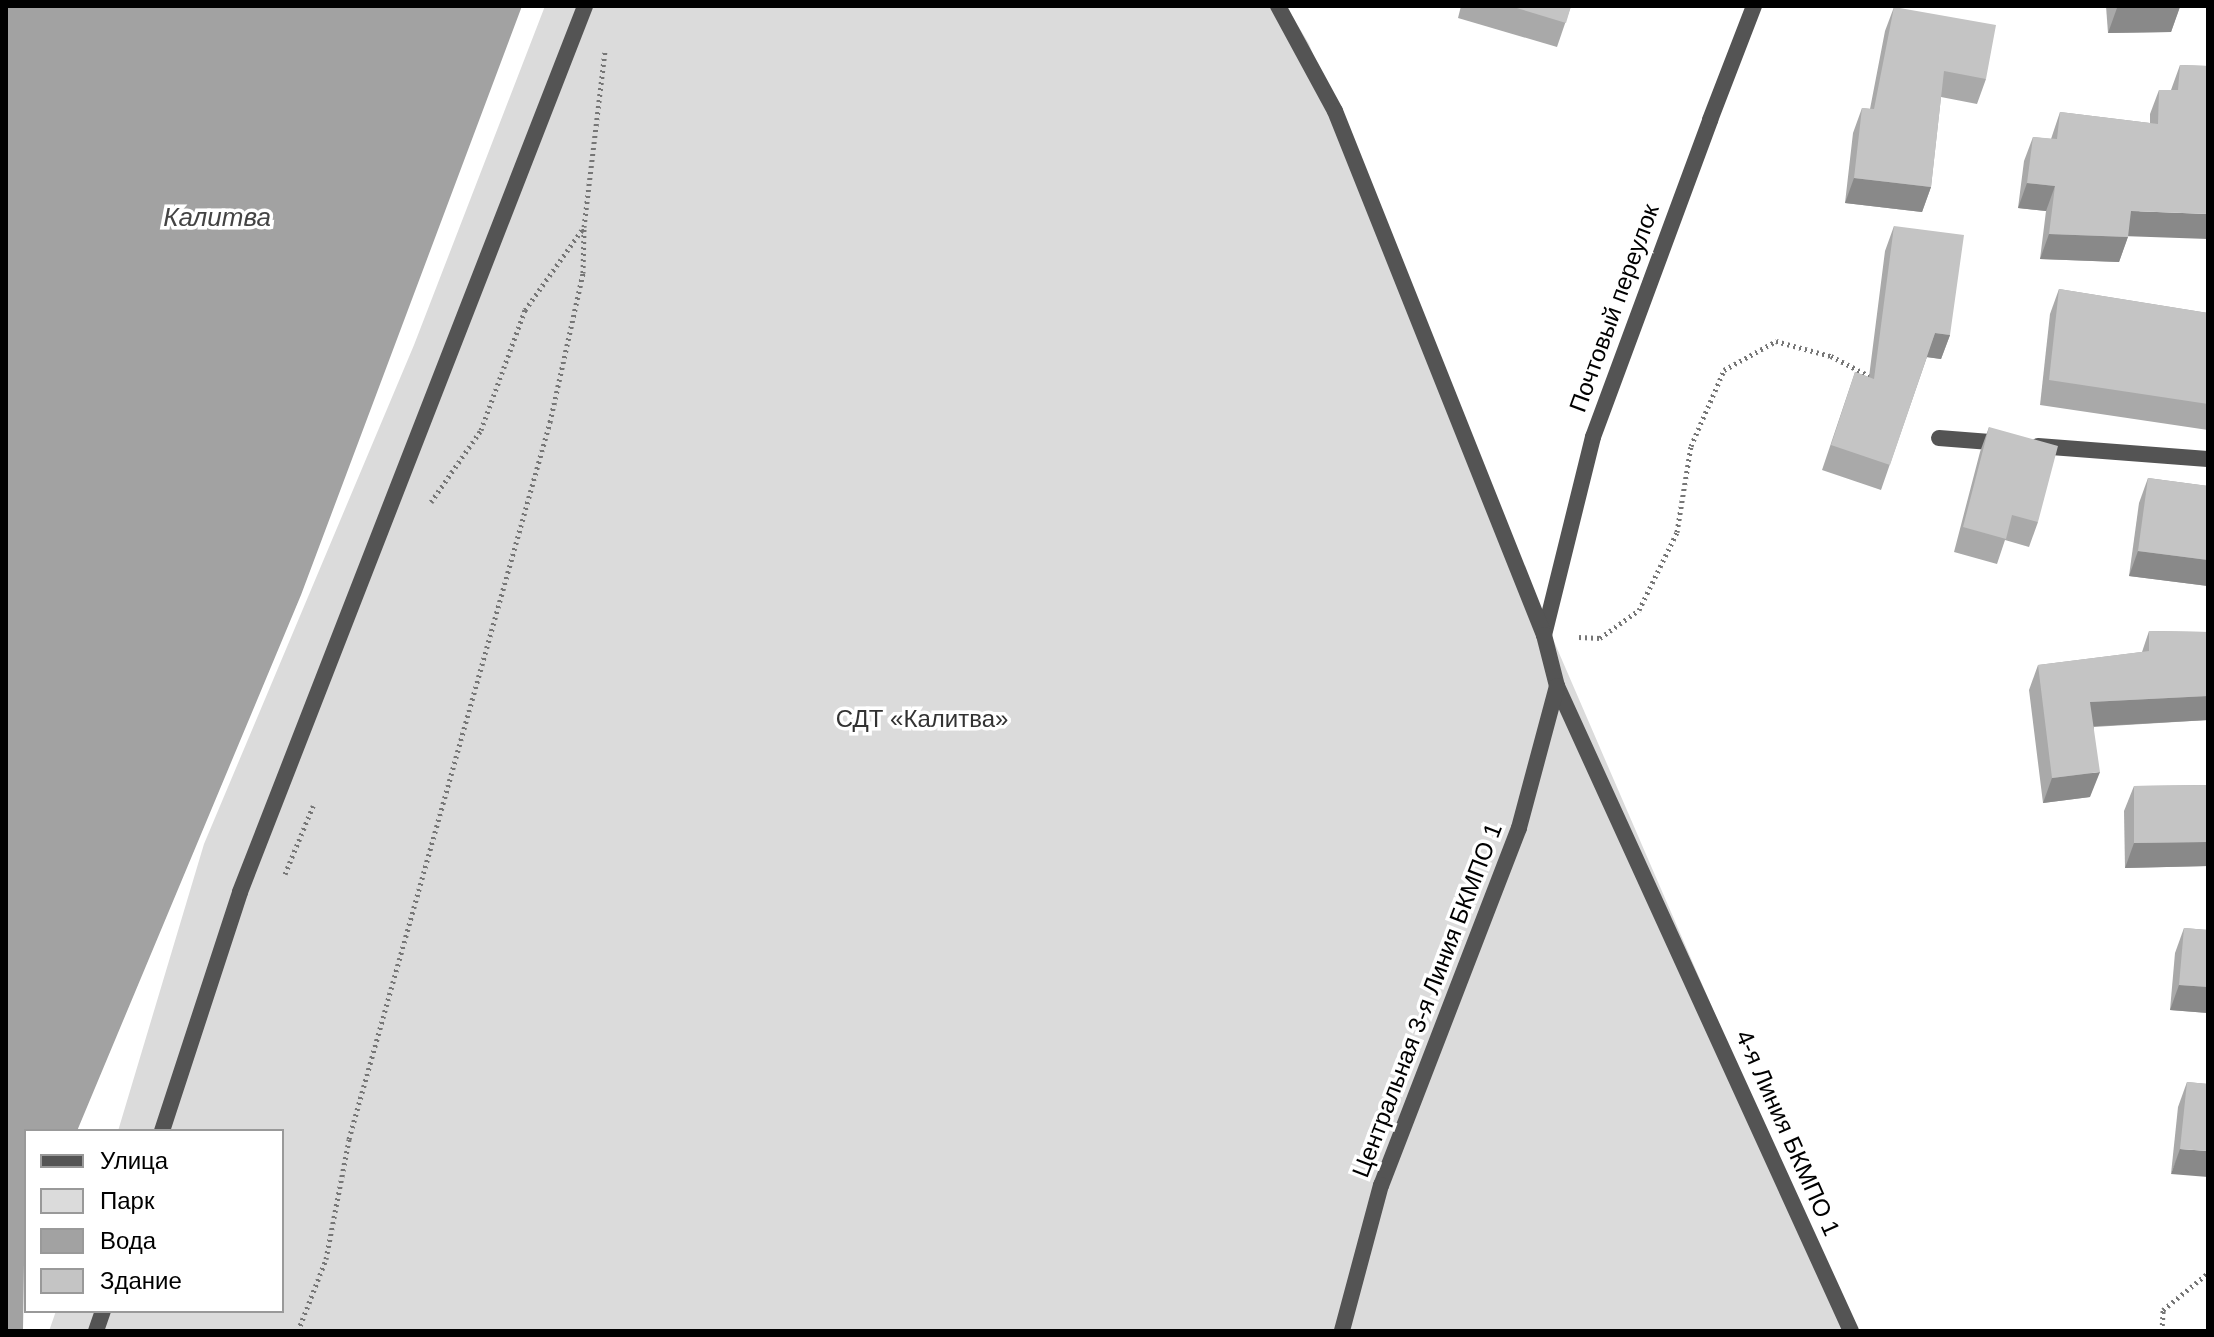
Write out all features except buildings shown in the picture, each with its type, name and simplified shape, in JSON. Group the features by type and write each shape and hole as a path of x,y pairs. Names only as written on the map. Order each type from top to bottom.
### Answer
{"street":[{"path":"163,1129 240,892 585,6"},
{"name":"4-я Линия БКМПО 1","path":"1278,6 1335,111 1544,635 1557,686 1851,1331"},
{"name":"Почтовый переулок","path":"1544,635 1593,437 1754,6"},
{"path":"1939,438 2208,459"},
{"name":"Центральная 3-я Линия БКМПО 1","path":"1342,1331 1381,1185 1519,828 1557,686"}],"path":[{"path":"298,1331 326,1259 349,1139 550,422 583,273 584,227 606,39"},
{"path":"426,513 481,430 525,310 584,227"},
{"path":"1600,638 1639,610 1677,532 1691,446 1724,370 1776,341 1831,356 1883,384"},
{"path":"281,883 316,797"},
{"path":"2162,1331 2163,1310 2208,1273"}],"green space":[{"name":"СДТ «Калитва»","path":"545,6 1286,6 1309,44 1438,373 1852,1331 49,1331 55,1313 284,1313 284,1129 119,1129 204,844 414,345"}],"water":[{"name":"Калитва","path":"6,6 522,6 301,595 78,1129 24,1129 23,1331 6,1331"}]}
